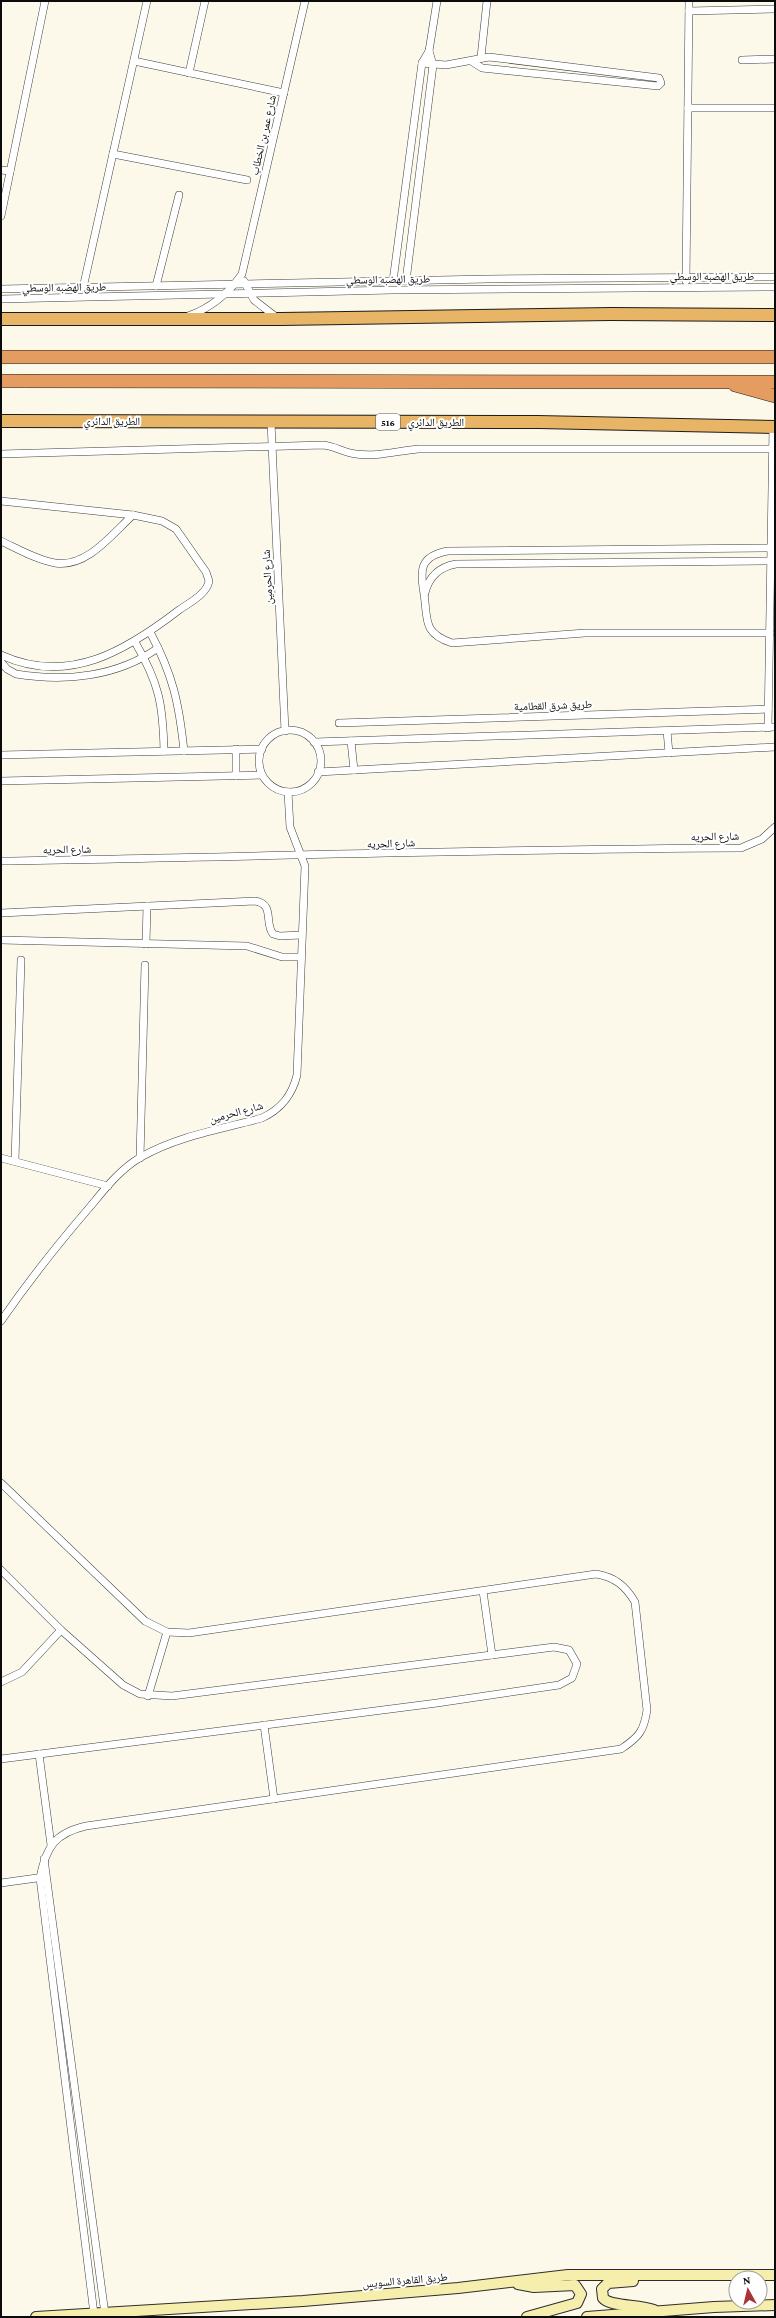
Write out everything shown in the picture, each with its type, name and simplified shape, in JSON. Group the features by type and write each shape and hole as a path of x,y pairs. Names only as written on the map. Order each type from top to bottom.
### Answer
{"highway":[{"path":"1,319 281,319 610,314 775,315"},
{"path":"1,357 775,357"},
{"path":"1,381 775,382"},
{"path":"724,381 775,396"},
{"name":"الطريق الدائري","path":"1,421 538,422 774,427"}],"main road":[{"name":"طريق القاهرة السويس","path":"36,2317 302,2301 513,2282 568,2275 775,2275"},
{"path":"652,2275 632,2281 608,2283 602,2289 602,2294 606,2301 610,2303 640,2305 657,2311"},
{"path":"513,2282 534,2287 574,2285 581,2294 577,2303 527,2317"},
{"path":"587,2317 657,2311 775,2305"}],"street":[{"path":"1,216 4,185 10,171 45,1"},
{"path":"83,288 147,1"},
{"path":"189,73 205,1"},
{"name":"شارع عمر بن الخطاب","path":"173,319 206,308 224,295 242,274 305,1"},
{"path":"393,281 422,63 429,51 437,1"},
{"path":"482,57 487,1"},
{"path":"686,287 688,1"},
{"path":"689,11 775,9"},
{"path":"406,281 433,65 429,51"},
{"path":"422,63 433,65 472,61 482,57 659,78 661,83 658,86 482,68 472,61"},
{"path":"742,60 775,59"},
{"path":"134,61 284,93"},
{"path":"688,108 775,108"},
{"path":"413,126 426,128"},
{"path":"113,154 247,180"},
{"path":"1,170 10,171"},
{"path":"405,190 417,192"},
{"path":"156,286 178,195"},
{"name":"شارع عمر بن الخطاب","path":"242,274 250,295 264,310 281,319"},
{"name":"طريق الهضبه الوسطي","path":"1,289 393,281 775,277"},
{"name":"طريق الهضبه الوسطي","path":"1,299 250,295 392,290 775,287"},
{"name":"شارع الحرمين","path":"271,422 285,731"},
{"path":"314,742 771,727 768,709 774,427"},
{"path":"1,454 328,446 352,454 364,455 390,454 418,449 773,449"},
{"path":"1,501 133,515 156,519 169,524 176,529 209,578 207,587 203,592 135,642 108,655 65,665 35,665 1,655"},
{"path":"1,542 49,561 69,563 88,556 133,515"},
{"path":"770,633 585,633 452,643 439,638 428,626 425,616 421,571 428,560 443,552 470,550 771,548"},
{"path":"591,549 591,562"},
{"path":"695,549 695,562"},
{"path":"470,550 470,564"},
{"path":"424,595 429,580 438,571 450,565 591,562 771,561"},
{"path":"150,632 166,663 177,697 184,750"},
{"path":"135,642 155,680 161,701 164,751"},
{"path":"1,662 6,670 16,674 65,678 98,674 144,658 158,648"},
{"path":"65,665 65,678"},
{"name":"طريق شرق القطامية","path":"339,723 768,709"},
{"path":"285,731 301,733 314,742 320,757 318,772 306,787 288,792 273,787 262,776 259,767 262,749 271,737 285,731"},
{"path":"667,731 669,753"},
{"path":"351,741 354,770"},
{"path":"318,772 775,747"},
{"path":"236,749 236,776"},
{"path":"1,755 262,749"},
{"path":"1,781 262,776"},
{"name":"شارع الحرمين","path":"1,1321 48,1257 108,1186 140,1158 198,1134 262,1118 272,1113 289,1097 297,1075 305,866 290,827 288,792"},
{"name":"شارع الحريه","path":"1,861 302,857 544,849 740,848 762,840 775,827"},
{"path":"1,913 258,902 265,906 268,912 270,928 273,934 280,936 302,935"},
{"path":"146,944 147,906"},
{"path":"1,940 247,946 282,957 301,957"},
{"path":"15,1161 21,960"},
{"path":"140,1158 145,965"},
{"path":"1,1158 108,1186"},
{"path":"1,1483 145,1621 167,1632 189,1634 596,1574 608,1576 620,1582 629,1591 635,1602 647,1710 644,1726 635,1740 621,1749 86,1826 73,1829 61,1836 51,1846 44,1857 40,1878 94,2314"},
{"path":"1,1570 61,1630 123,1685 148,1696 172,1696 562,1647 574,1656 576,1671 572,1678 559,1685 264,1726 1,1760"},
{"path":"483,1591 492,1655"},
{"path":"1,1682 22,1672 61,1630"},
{"path":"148,1696 167,1632"},
{"path":"264,1726 274,1799"},
{"path":"39,1754 51,1846"},
{"path":"44,1857 48,1877 105,2314"},
{"path":"1,1883 48,1877"}]}
